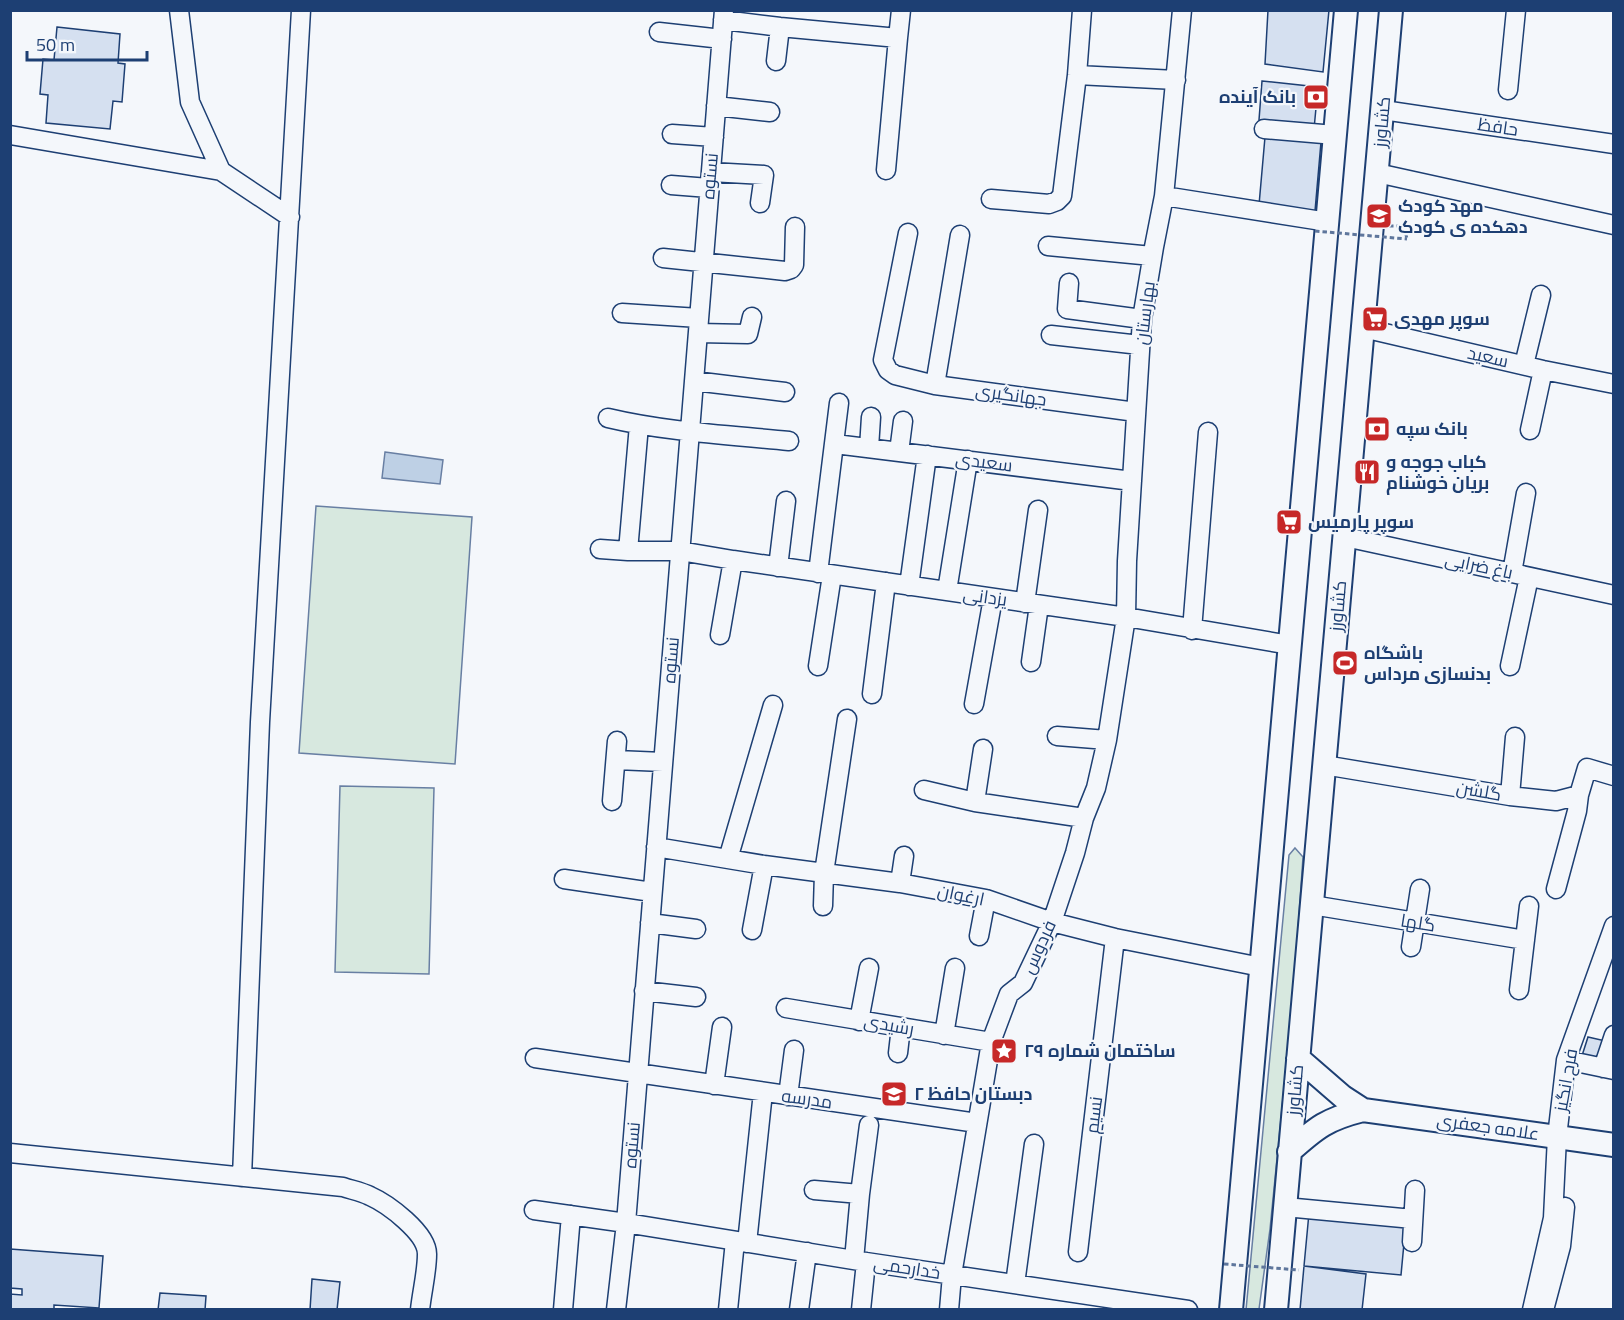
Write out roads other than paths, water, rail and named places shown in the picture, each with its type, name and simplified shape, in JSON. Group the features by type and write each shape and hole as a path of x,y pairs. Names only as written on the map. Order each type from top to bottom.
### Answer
{"main road":[{"path":"1231,1310 1290,645 1321,227 1335,135 1346,10"},
{"name":"کشاورز","path":"1276,1310 1391,10"},
{"name":"علامه جعفری","path":"1298,1058 1343,1096 1364,1110"},
{"name":"علامه جعفری","path":"1289,1152 1327,1121 1364,1110 1614,1145"}],"street":[{"path":"179,10 190,102 221,171"},
{"path":"242,1177 260,722 302,10"},
{"path":"886,170 901,10"},
{"path":"991,199 1049,204 1062,196 1077,75 1082,10"},
{"name":"بهارستان","path":"1126,617 1142,319 1164,196 1182,10"},
{"path":"1508,90 1516,10"},
{"path":"724,15 780,27 898,38"},
{"name":"نستوه","path":"616,1310 626,1223 724,15"},
{"path":"776,61 780,27"},
{"path":"659,32 722,39"},
{"path":"1077,75 1176,80"},
{"path":"716,106 770,112"},
{"name":"حافظ","path":"1383,110 1614,144"},
{"path":"1264,129 1335,135"},
{"path":"672,134 714,137"},
{"path":"10,135 221,171 290,217"},
{"path":"1377,173 1614,225"},
{"path":"671,185 764,175 760,203"},
{"path":"1164,196 1321,227"},
{"path":"663,258 785,271 792,269 794,265 795,228"},
{"name":"جهانگیری","path":"909,233 883,360 888,370 895,375 935,385 1136,412"},
{"path":"935,385 960,235"},
{"path":"1048,246 1152,256"},
{"path":"1069,284 1067,309 1142,319"},
{"path":"1524,365 1541,295"},
{"path":"622,313 748,334 752,317"},
{"name":"سعید","path":"1363,328 1614,384"},
{"path":"1051,335 1140,345"},
{"path":"1530,430 1543,370"},
{"path":"694,381 785,392"},
{"path":"818,666 839,403"},
{"path":"869,448 871,417"},
{"path":"608,418 690,432 789,441"},
{"path":"899,452 903,421"},
{"path":"628,552 639,425"},
{"path":"1192,630 1208,432"},
{"name":"سعیدی","path":"835,444 1132,481"},
{"path":"909,586 927,455"},
{"path":"947,591 968,460"},
{"path":"1510,666 1526,493"},
{"path":"778,567 786,501"},
{"path":"1031,662 1038,510"},
{"name":"باغ ضرایی","path":"1345,537 1614,595"},
{"name":"یزدانی","path":"600,549 628,552 680,551 1126,617 1290,645"},
{"path":"720,634 733,560"},
{"path":"872,694 886,582"},
{"path":"974,704 993,598"},
{"name":"فردوس","path":"949,1310 952,1275 991,1042 1009,994 1023,982 1052,922 1084,818 1096,788 1107,740 1126,617"},
{"path":"728,859 773,705"},
{"path":"823,906 824,873 847,719"},
{"path":"1057,736 1107,740"},
{"path":"1510,796 1515,737"},
{"path":"612,801 617,741"},
{"path":"975,802 984,749"},
{"path":"616,760 663,762"},
{"name":"گلشن","path":"1324,765 1510,796 1556,801 1580,795"},
{"path":"1556,889 1587,768 1614,776"},
{"path":"924,790 975,802 1084,818"},
{"name":"ارغوان","path":"656,847 764,865 900,883 986,899 1052,922 1115,938 1261,967"},
{"path":"900,883 904,856"},
{"path":"752,930 764,865"},
{"path":"564,879 652,892"},
{"path":"1411,947 1420,889"},
{"path":"979,936 986,899"},
{"name":"گلها","path":"1312,905 1525,940"},
{"path":"1518,990 1529,906"},
{"path":"650,923 696,929"},
{"name":"فرح انگیز","path":"1572,1061 1614,926"},
{"name":"نسیم","path":"1078,1252 1115,938"},
{"path":"1544,1310 1561,1246 1563,1138 1574,1075 1572,1061 1613,955"},
{"path":"860,1021 869,968"},
{"path":"944,1035 955,968"},
{"path":"644,991 696,997"},
{"name":"رشیدی","path":"786,1008 991,1042"},
{"path":"714,1085 722,1027"},
{"path":"898,1053 901,1028"},
{"path":"1572,1061 1608,1069 1614,1035"},
{"path":"788,1096 794,1050"},
{"name":"مدرسه","path":"535,1059 977,1123"},
{"path":"728,1310 741,1242 763,1092"},
{"path":"861,1310 860,1194 869,1125"},
{"name":"فرح انگیز","path":"1532,1310 1552,1218 1563,1138"},
{"path":"1015,1284 1034,1144"},
{"path":"10,1153 344,1187 370,1196 392,1209 409,1225 421,1239 427,1252 420,1310"},
{"path":"814,1190 860,1194"},
{"path":"1412,1242 1415,1190"},
{"path":"1285,1207 1413,1219"},
{"name":"خدارحمی","path":"534,1210 1188,1310"},
{"path":"563,1310 572,1215"},
{"path":"799,1310 807,1252"}],"water":[{"path":"385,452 443,460 440,484 382,478"}],"place":[{"name":"بانک آینده","path":"1316,97"},
{"name":"مهد کودک دهکده ی کودک","path":"1379,216"},
{"name":"سوپر مهدی","path":"1375,319"},
{"name":"بانک سپه","path":"1377,429"},
{"name":"کباب جوجه و بریان خوشنام","path":"1367,472"},
{"name":"سوپر پارمیس","path":"1289,522"},
{"name":"باشگاه بدنسازی مرداس","path":"1345,663"},
{"name":"ساختمان شماره ۲۹","path":"1004,1051"},
{"name":"دبستان حافظ ۲","path":"894,1094"}]}
